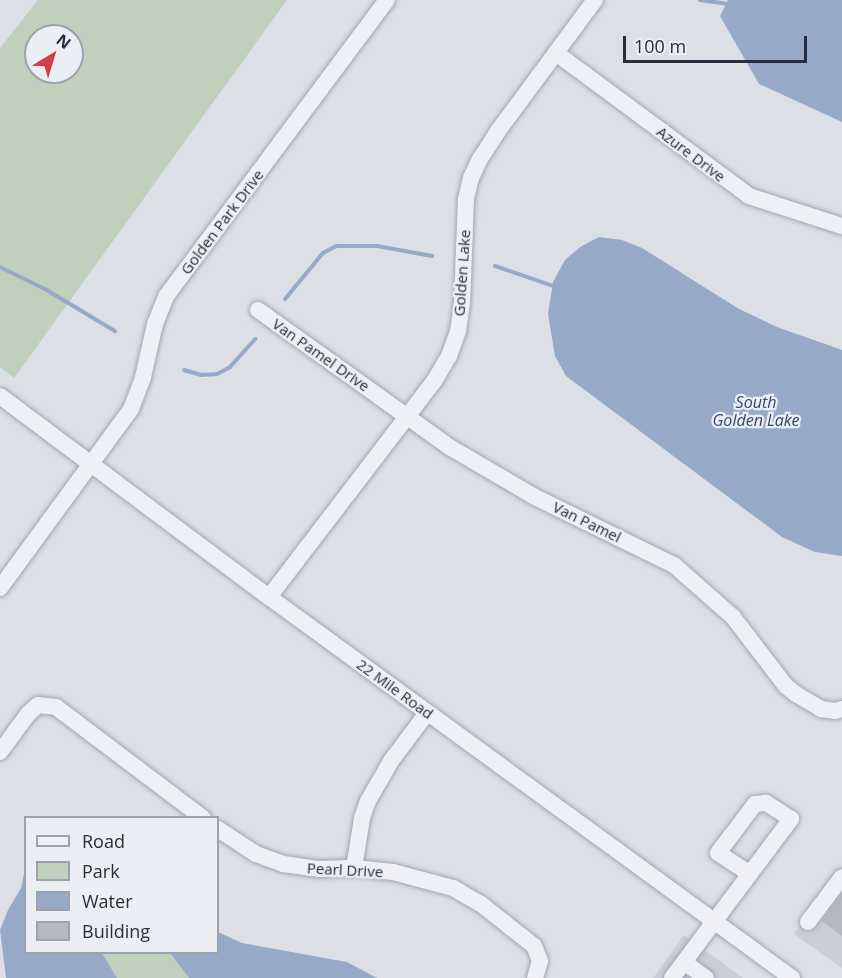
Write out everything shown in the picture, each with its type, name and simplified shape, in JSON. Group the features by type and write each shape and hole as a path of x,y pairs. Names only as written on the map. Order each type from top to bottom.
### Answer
{"street":[{"name":"Golden Park Drive","path":"0,588 131,409 142,377 155,324 167,295 387,0"},
{"name":"Golden Lake","path":"269,597 407,417 444,364 458,331 466,199 471,178 498,131 596,0"},
{"name":"Azure Drive","path":"556,53 749,196 842,226"},
{"name":"Van Pamel Drive","path":"258,310 383,399"},
{"name":"22 Mile Road","path":"0,396 92,462 269,597 792,978"},
{"name":"Van Pamel","path":"383,399 452,448 533,496 674,565 733,617 786,686 811,705 835,711 842,709"},
{"path":"0,752 28,714 43,704 64,712 200,816"},
{"path":"354,868 360,828 368,801 391,761 427,712"},
{"path":"672,978 714,921 750,874 791,819 766,803 755,804 718,853 750,874"},
{"name":"Pearl Drive","path":"219,830 256,854 283,864 320,869 354,868 393,872 433,881 463,893 506,923 538,953 540,966 535,978"},
{"path":"808,922 842,877"},
{"path":"684,962 706,978"}],"shaded area":[{"path":"842,869 842,968 794,934"},
{"path":"684,935 743,978 653,978"}],"green space":[{"path":"38,0 287,0 14,378 0,367 0,48"},
{"path":"103,954 171,954 189,978 117,978"}],"water":[{"path":"728,0 842,0 842,122 759,84 720,16"},
{"name":"South Golden Lake","path":"599,237 622,240 642,248 739,309 777,327 842,350 842,556 815,552 782,537 566,376 555,356 548,314 553,282 565,260 580,247"},
{"path":"24,874 24,954 103,954 117,978 6,978 0,930 21,888"},
{"path":"219,932 242,943 347,962 377,978 189,978 171,954 219,954"}],"building":[{"path":"842,894 842,936 822,921"}],"waterway":[{"path":"700,0 729,4"},
{"path":"285,299 323,253 336,246 377,246 432,256"},
{"path":"495,266 556,287"},
{"path":"0,267 45,289 115,331"},
{"path":"184,370 201,375 217,374 230,367 255,339"}]}
